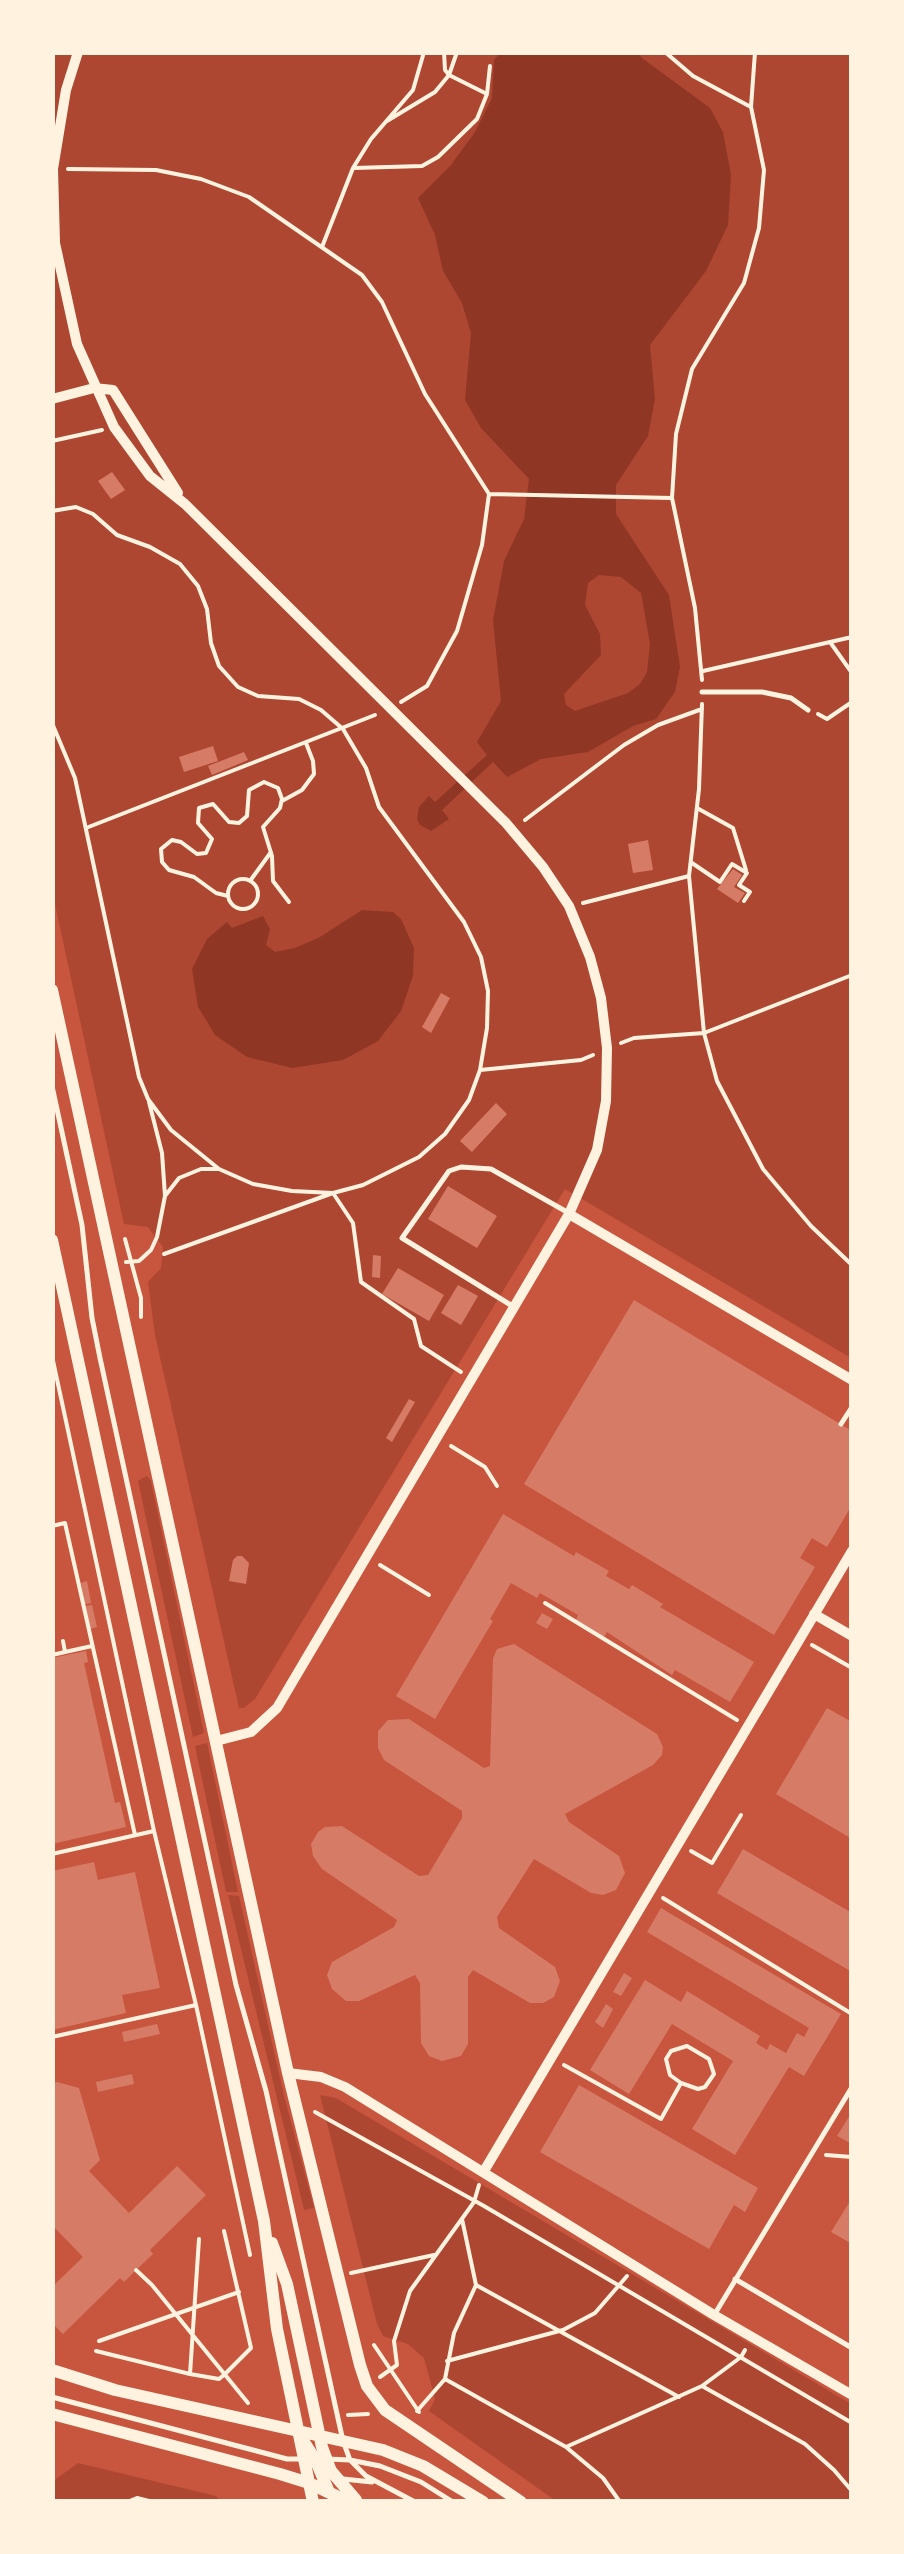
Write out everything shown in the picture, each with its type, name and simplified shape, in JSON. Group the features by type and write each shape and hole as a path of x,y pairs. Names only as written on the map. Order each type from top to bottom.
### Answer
{"street":[{"path":"78,52 66,90 53,169 55,243 77,344 114,427 150,476 185,504 510,826 569,906 597,984 607,1048 606,1101 596,1150 570,1214 277,1708 250,1732 216,1741"},
{"path":"52,399 94,388 113,390 185,504"},
{"path":"52,990 288,2073 367,2386 385,2410 521,2502"},
{"path":"570,1214 852,1380"},
{"path":"52,1240 264,2222 276,2329 298,2433 330,2487 349,2502"},
{"path":"484,2171 852,1551"},
{"path":"814,1614 852,1636"},
{"path":"288,2073 321,2077 346,2087 714,2315 852,2395"},
{"path":"264,2222 287,2284 320,2437 308,2479 313,2502"},
{"path":"52,2370 115,2390 383,2450 423,2466 484,2502"},
{"path":"52,2414 308,2479 357,2502"}],"lane":[{"path":"702,692 762,692 791,698 808,710"},
{"path":"52,1086 82,1226 92,1318 108,1396 236,1985 266,2091 343,2441 350,2460 366,2476 415,2502"},
{"path":"515,1308 402,1238 449,1170 461,1167 491,1169 570,1214"},
{"path":"841,1424 852,1407"},
{"path":"714,2315 852,2087"},
{"path":"736,2280 852,2348"},
{"path":"52,2397 287,2459 350,2460 398,2472 453,2502"},
{"path":"330,2487 377,2482"}],"path":[{"path":"322,247 352,168 383,124 414,90 424,52"},
{"path":"444,52 449,75 487,94"},
{"path":"383,124 435,92 449,75 457,52"},
{"path":"665,52 693,76 751,107"},
{"path":"753,54 751,107 764,170 758,228 744,284 692,369 676,434 672,498 695,608 703,671 697,808 688,876 704,1033 717,1082 763,1170 852,1266"},
{"path":"352,168 422,166 438,157 476,119 487,94 490,66"},
{"path":"53,169 156,170 202,179 248,197 362,275 382,302 425,394 489,494 482,545 457,632 427,686 342,730 86,828"},
{"path":"52,441 114,427"},
{"path":"489,494 672,498"},
{"path":"52,511 76,506 93,514 116,535 150,547 180,564 198,586 208,609 211,643 219,666 238,687 258,696 299,699 322,710 342,730 366,768 379,807 464,922 481,957 488,991 488,1028 469,1100 444,1134 419,1158 363,1185 333,1192 164,1254"},
{"path":"703,671 852,637"},
{"path":"830,642 852,673"},
{"path":"808,710 828,719 852,702"},
{"path":"510,826 624,745 658,725 702,710"},
{"path":"52,723 75,778 139,1078 162,1153 165,1196 157,1237 139,1261 124,1263"},
{"path":"282,801 302,790 314,774 306,743"},
{"path":"228,896 234,882 250,881 258,896 250,908 236,908 228,896 216,893 194,877 166,868 161,859 163,846 177,840 193,853 204,854 211,848 212,839 198,823 198,810 213,804 229,822 239,823 247,816 247,793 260,782 268,782 278,788 282,801 278,812 263,825 271,852 273,881 289,902"},
{"path":"697,808 733,828 746,873 739,886 750,892 744,901"},
{"path":"250,881 271,852"},
{"path":"690,862 720,882 732,864 746,873"},
{"path":"569,906 688,876"},
{"path":"704,1033 851,976"},
{"path":"148,1100 182,1140 219,1170 253,1184 292,1192 333,1192"},
{"path":"165,1196 179,1178 190,1172 219,1170"},
{"path":"333,1192 353,1223 360,1282 414,1319 421,1346 474,1380"},
{"path":"52,1356 244,2226"},
{"path":"439,1438 484,1467 497,1486"},
{"path":"52,1526 65,1523 135,1836"},
{"path":"387,1569 430,1595"},
{"path":"545,1602 748,1726"},
{"path":"800,1638 852,1668"},
{"path":"63,1641 65,1652"},
{"path":"52,1655 92,1646"},
{"path":"701,1857 712,1863 742,1815"},
{"path":"52,1854 154,1831"},
{"path":"651,1890 852,2014"},
{"path":"52,2038 196,2005"},
{"path":"687,2046 709,2060 714,2074 711,2082 698,2089 681,2083 670,2075 666,2058 671,2051 687,2046"},
{"path":"551,2058 661,2119 681,2083"},
{"path":"295,2100 852,2424"},
{"path":"811,2154 852,2157"},
{"path":"389,2371 398,2365 394,2341 402,2308 434,2254 474,2202 484,2171"},
{"path":"402,2390 417,2410 445,2378 454,2333 476,2285 462,2220"},
{"path":"96,2351 218,2379 225,2374 251,2348 224,2230"},
{"path":"190,2374 199,2239"},
{"path":"339,2276 434,2254"},
{"path":"447,2361 563,2330 595,2313 636,2266"},
{"path":"136,2270 268,2426"},
{"path":"476,2285 680,2397"},
{"path":"98,2342 239,2292"},
{"path":"566,2448 702,2386 741,2357 753,2338"},
{"path":"445,2378 566,2448 603,2478 620,2502"},
{"path":"702,2386 806,2444 852,2491"},
{"path":"128,2502 137,2498 153,2502"}],"shaded area":[{"path":"52,53 851,53 851,1358 565,1189 255,1699 244,1708 239,1708 155,1335 148,1282 161,1268 163,1247 148,1227 124,1224 53,895"},
{"path":"500,53 638,53 710,108 723,132 731,175 728,225 706,271 650,345 655,399 648,436 616,485 616,514 669,595 680,667 675,692 656,719 633,726 588,752 541,759 507,777 493,762 442,810 449,819 431,831 417,819 419,807 429,796 435,802 487,755 477,742 501,701 493,620 504,561 524,519 529,479 481,428 465,400 471,333 462,303 443,271 435,235 418,198 451,165 475,132 492,98 494,60","holes":["599,575 621,577 641,593 650,644 647,672 628,693 575,711 566,705 564,694 601,655 600,634 585,605 588,583"]},
{"path":"362,910 393,912 401,919 414,948 413,976 401,1011 378,1041 343,1060 292,1068 247,1057 215,1035 198,1007 192,969 207,939 227,922 232,928 263,916 270,929 266,945 275,952 320,937"},
{"path":"147,1476 204,1733 193,1737 138,1481"},
{"path":"207,1743 238,1892 226,1892 195,1746"},
{"path":"228,1895 239,1896 314,2208 304,2210"},
{"path":"320,2095 336,2098 851,2404 851,2501 556,2501 429,2411 435,2399 424,2358 408,2344 383,2336 377,2324"},
{"path":"78,2463 216,2496 220,2501 53,2501 52,2482"}],"building":[{"path":"112,472 125,490 111,499 98,481"},
{"path":"213,746 218,761 184,772 179,757"},
{"path":"244,752 248,760 212,775 208,766"},
{"path":"648,840 653,870 633,873 628,844"},
{"path":"733,869 742,875 734,887 745,893 738,903 717,889"},
{"path":"441,993 450,998 431,1033 422,1027"},
{"path":"496,1103 507,1114 472,1152 460,1141"},
{"path":"448,1186 497,1216 477,1248 428,1219"},
{"path":"373,1255 381,1256 380,1278 372,1277"},
{"path":"398,1268 444,1295 429,1321 382,1294"},
{"path":"458,1285 478,1296 461,1325 441,1313"},
{"path":"634,1300 852,1431 852,1505 827,1547 812,1538 800,1558 815,1567 774,1635 524,1484"},
{"path":"409,1399 415,1402 392,1442 386,1438"},
{"path":"503,1514 574,1556 576,1552 609,1571 606,1576 629,1589 632,1585 663,1604 660,1607 754,1662 730,1702 675,1670 672,1675 607,1632 604,1637 576,1620 578,1615 540,1593 537,1598 511,1583 435,1719 396,1696"},
{"path":"237,1556 249,1563 246,1584 229,1581"},
{"path":"87,1581 91,1603 85,1604 81,1583"},
{"path":"92,1605 97,1627 90,1629 86,1606"},
{"path":"542,1613 553,1619 547,1629 536,1623"},
{"path":"514,1644 657,1734 662,1755 653,1765 565,1814 569,1822 619,1856 625,1873 616,1890 603,1895 591,1893 534,1859 497,1917 499,1928 555,1967 560,1981 554,1997 543,2003 530,2003 473,1970 468,1977 468,2044 461,2056 442,2061 429,2056 421,2043 420,1983 415,1975 359,2001 346,2001 332,1989 327,1975 332,1962 394,1927 397,1920 322,1869 313,1856 311,1844 325,1827 342,1826 419,1876 428,1875 462,1818 462,1811 384,1760 378,1748 378,1731 388,1720 409,1719 484,1768 490,1766 493,1658 497,1649"},
{"path":"86,1651 88,1662 84,1663 115,1803 120,1802 126,1827 52,1844 52,1658"},
{"path":"827,1708 852,1722 852,1839 776,1794"},
{"path":"743,1849 852,1913 852,1972 717,1893"},
{"path":"94,1862 98,1880 135,1872 160,1988 122,1995 126,2013 52,2030 52,1871"},
{"path":"661,1908 841,2014 804,2076 789,2067 735,2155 692,2129 733,2061 672,2024 629,2094 590,2070 645,1980 681,2002 687,1991 760,2036 756,2043 767,2050 770,2044 786,2053 797,2033 804,2037 809,2028 647,1932"},
{"path":"624,1973 632,1978 621,1996 613,1992"},
{"path":"606,2004 613,2009 603,2028 595,2022"},
{"path":"157,2024 160,2034 124,2042 122,2032"},
{"path":"132,2074 134,2084 98,2092 96,2082"},
{"path":"52,2084 79,2088 100,2160 89,2171 129,2213 177,2166 206,2195 150,2250 153,2254 124,2282 120,2278 63,2334 52,2323 52,2287 83,2257 52,2225"},
{"path":"579,2085 758,2188 745,2212 734,2205 709,2249 540,2152"},
{"path":"852,2112 852,2144 837,2136"},
{"path":"852,2198 852,2244 831,2232"}]}
